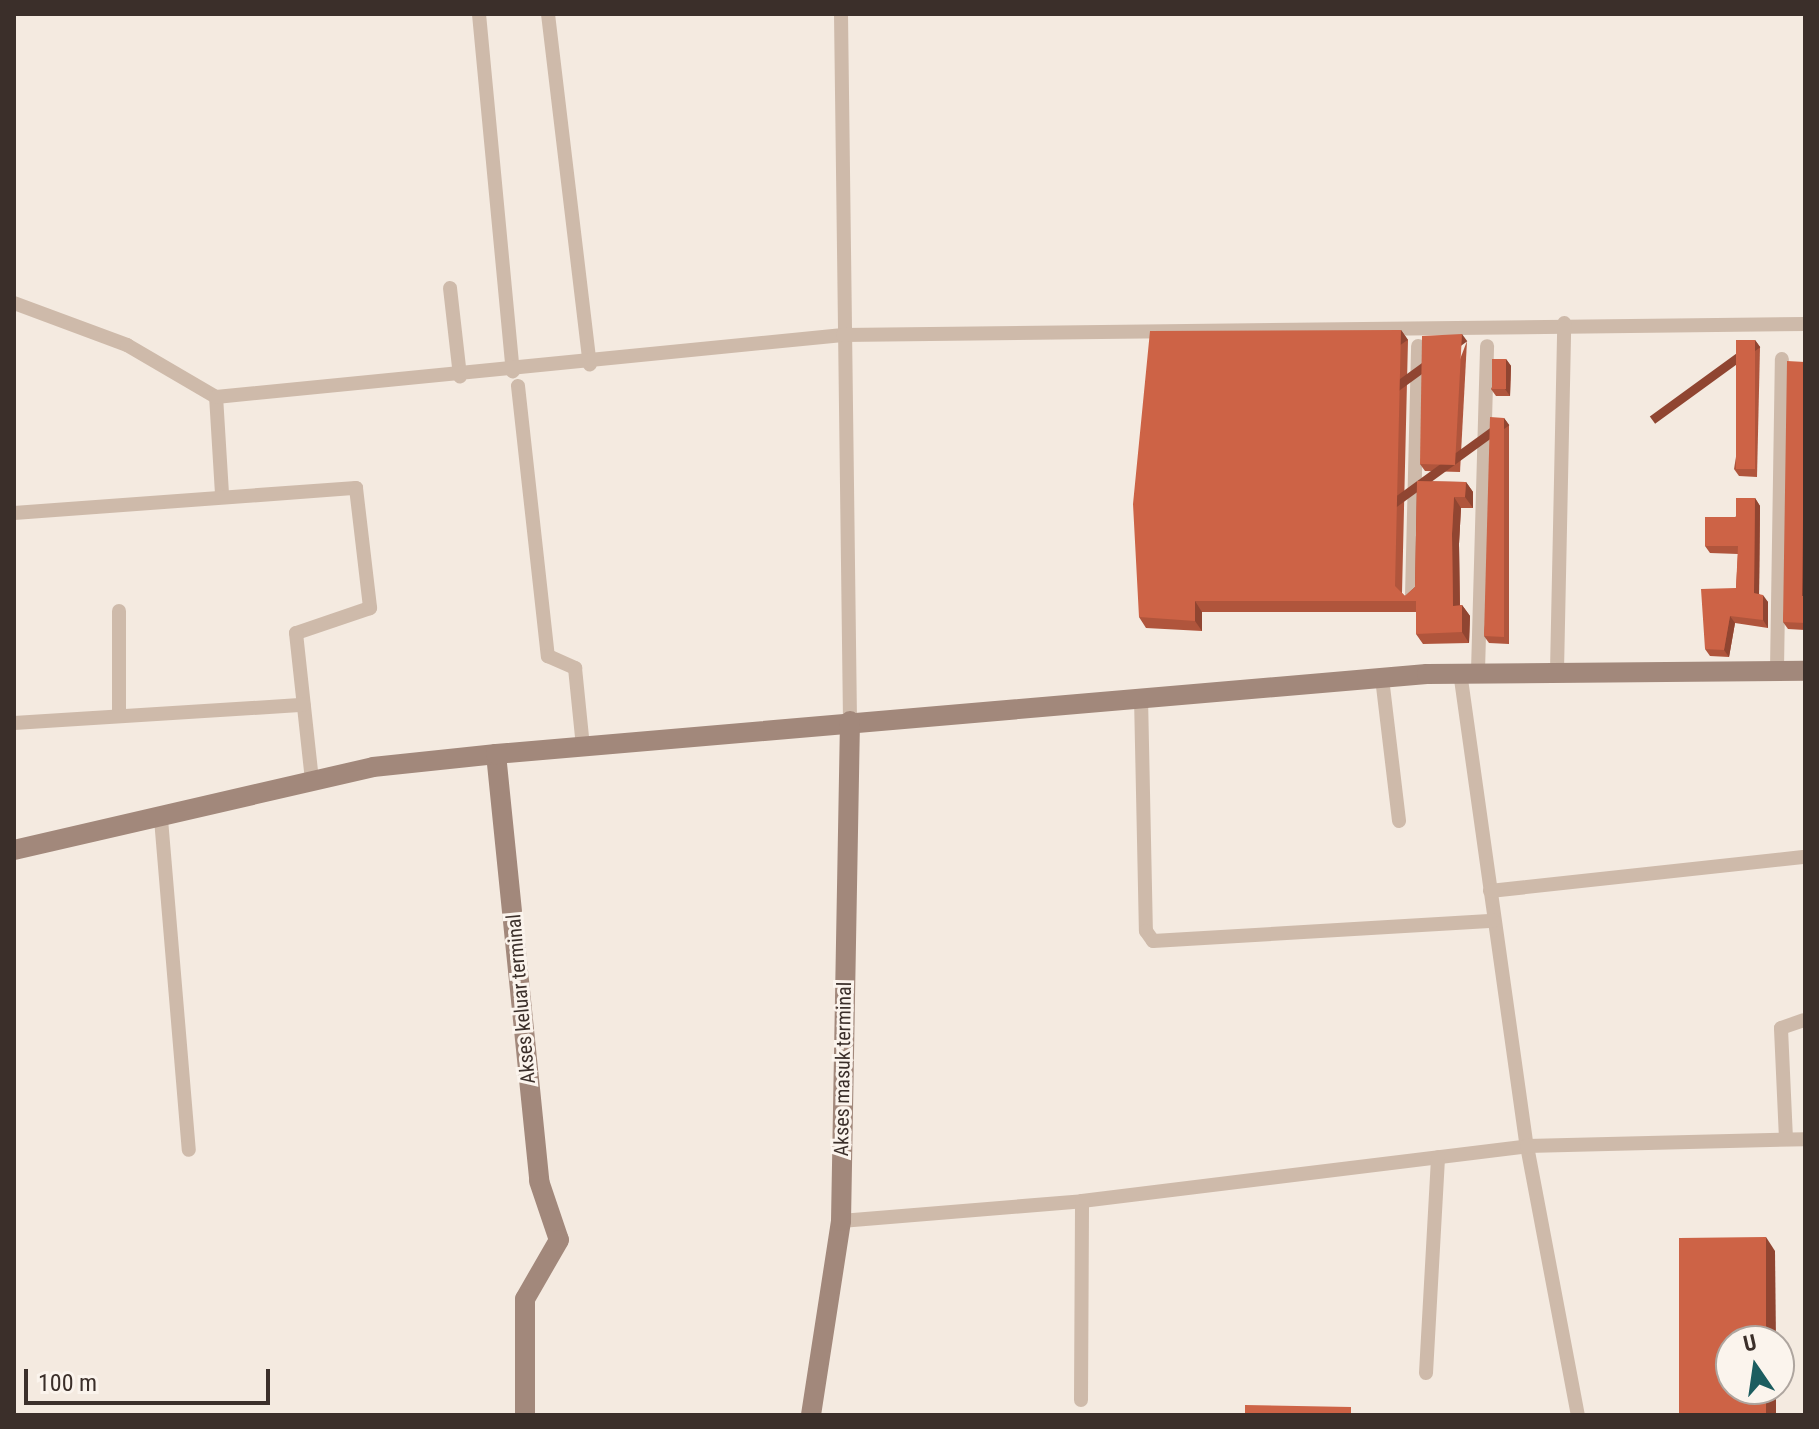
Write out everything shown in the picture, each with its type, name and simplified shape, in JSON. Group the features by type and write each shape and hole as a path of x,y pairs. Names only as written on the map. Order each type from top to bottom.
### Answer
{"street":[{"path":"479,14 548,656 575,668 583,747"},
{"path":"548,14 590,364"},
{"path":"841,14 850,721"},
{"path":"450,288 460,376"},
{"path":"14,303 127,345 216,397 460,376 516,378 590,364 843,335 1564,323 1805,324"},
{"path":"1557,671 1564,323"},
{"path":"1412,596 1418,346"},
{"path":"1487,346 1469,672 1493,921 1527,1146 1578,1415"},
{"path":"1777,669 1782,359"},
{"path":"216,397 222,494"},
{"path":"1417,481 1432,481"},
{"path":"1464,482 1480,482"},
{"path":"14,513 350,486 360,494 370,608 297,628 312,780"},
{"path":"119,611 119,716"},
{"path":"14,850 161,819 312,780 496,754 850,721 1469,672 1805,671"},
{"path":"1382,678 1399,821"},
{"path":"1141,697 1146,931 1153,941 1493,921"},
{"path":"14,723 303,705"},
{"name":"Akses masuk terminal","path":"811,1415 841,1221 850,721"},
{"name":"Akses keluar terminal","path":"496,754 539,1181 559,1240 525,1299 525,1415"},
{"path":"161,819 189,1150"},
{"path":"1490,891 1805,857"},
{"path":"1786,1139 1781,1028 1804,1020"},
{"path":"841,1221 1082,1201 1527,1146 1805,1139"},
{"path":"1426,1373 1438,1157"},
{"path":"1081,1400 1082,1201"}],"building":[{"path":"1401,330 1395,586 1405,596 1415,587 1417,481 1466,482 1465,497 1454,497 1452,534 1453,606 1462,605 1462,632 1416,634 1416,601 1195,601 1195,621 1139,617 1133,504 1150,331"},
{"path":"1462,334 1455,465 1420,464 1422,336"},
{"path":"1736,340 1755,340 1755,469 1736,469"},
{"path":"1492,359 1506,359 1506,389 1492,389"},
{"path":"1787,361 1805,362 1802,596 1805,596 1805,623 1783,622"},
{"path":"1490,417 1504,418 1504,637 1484,636"},
{"path":"1736,498 1755,498 1754,593 1763,595 1763,620 1730,616 1724,650 1705,649 1701,589 1736,588 1738,546 1705,546 1705,517 1736,517"},
{"path":"1766,1237 1766,1325 1715,1325 1715,1405 1766,1405 1766,1415 1679,1415 1679,1238"},
{"path":"1245,1405 1351,1407 1351,1415 1245,1415"}]}
